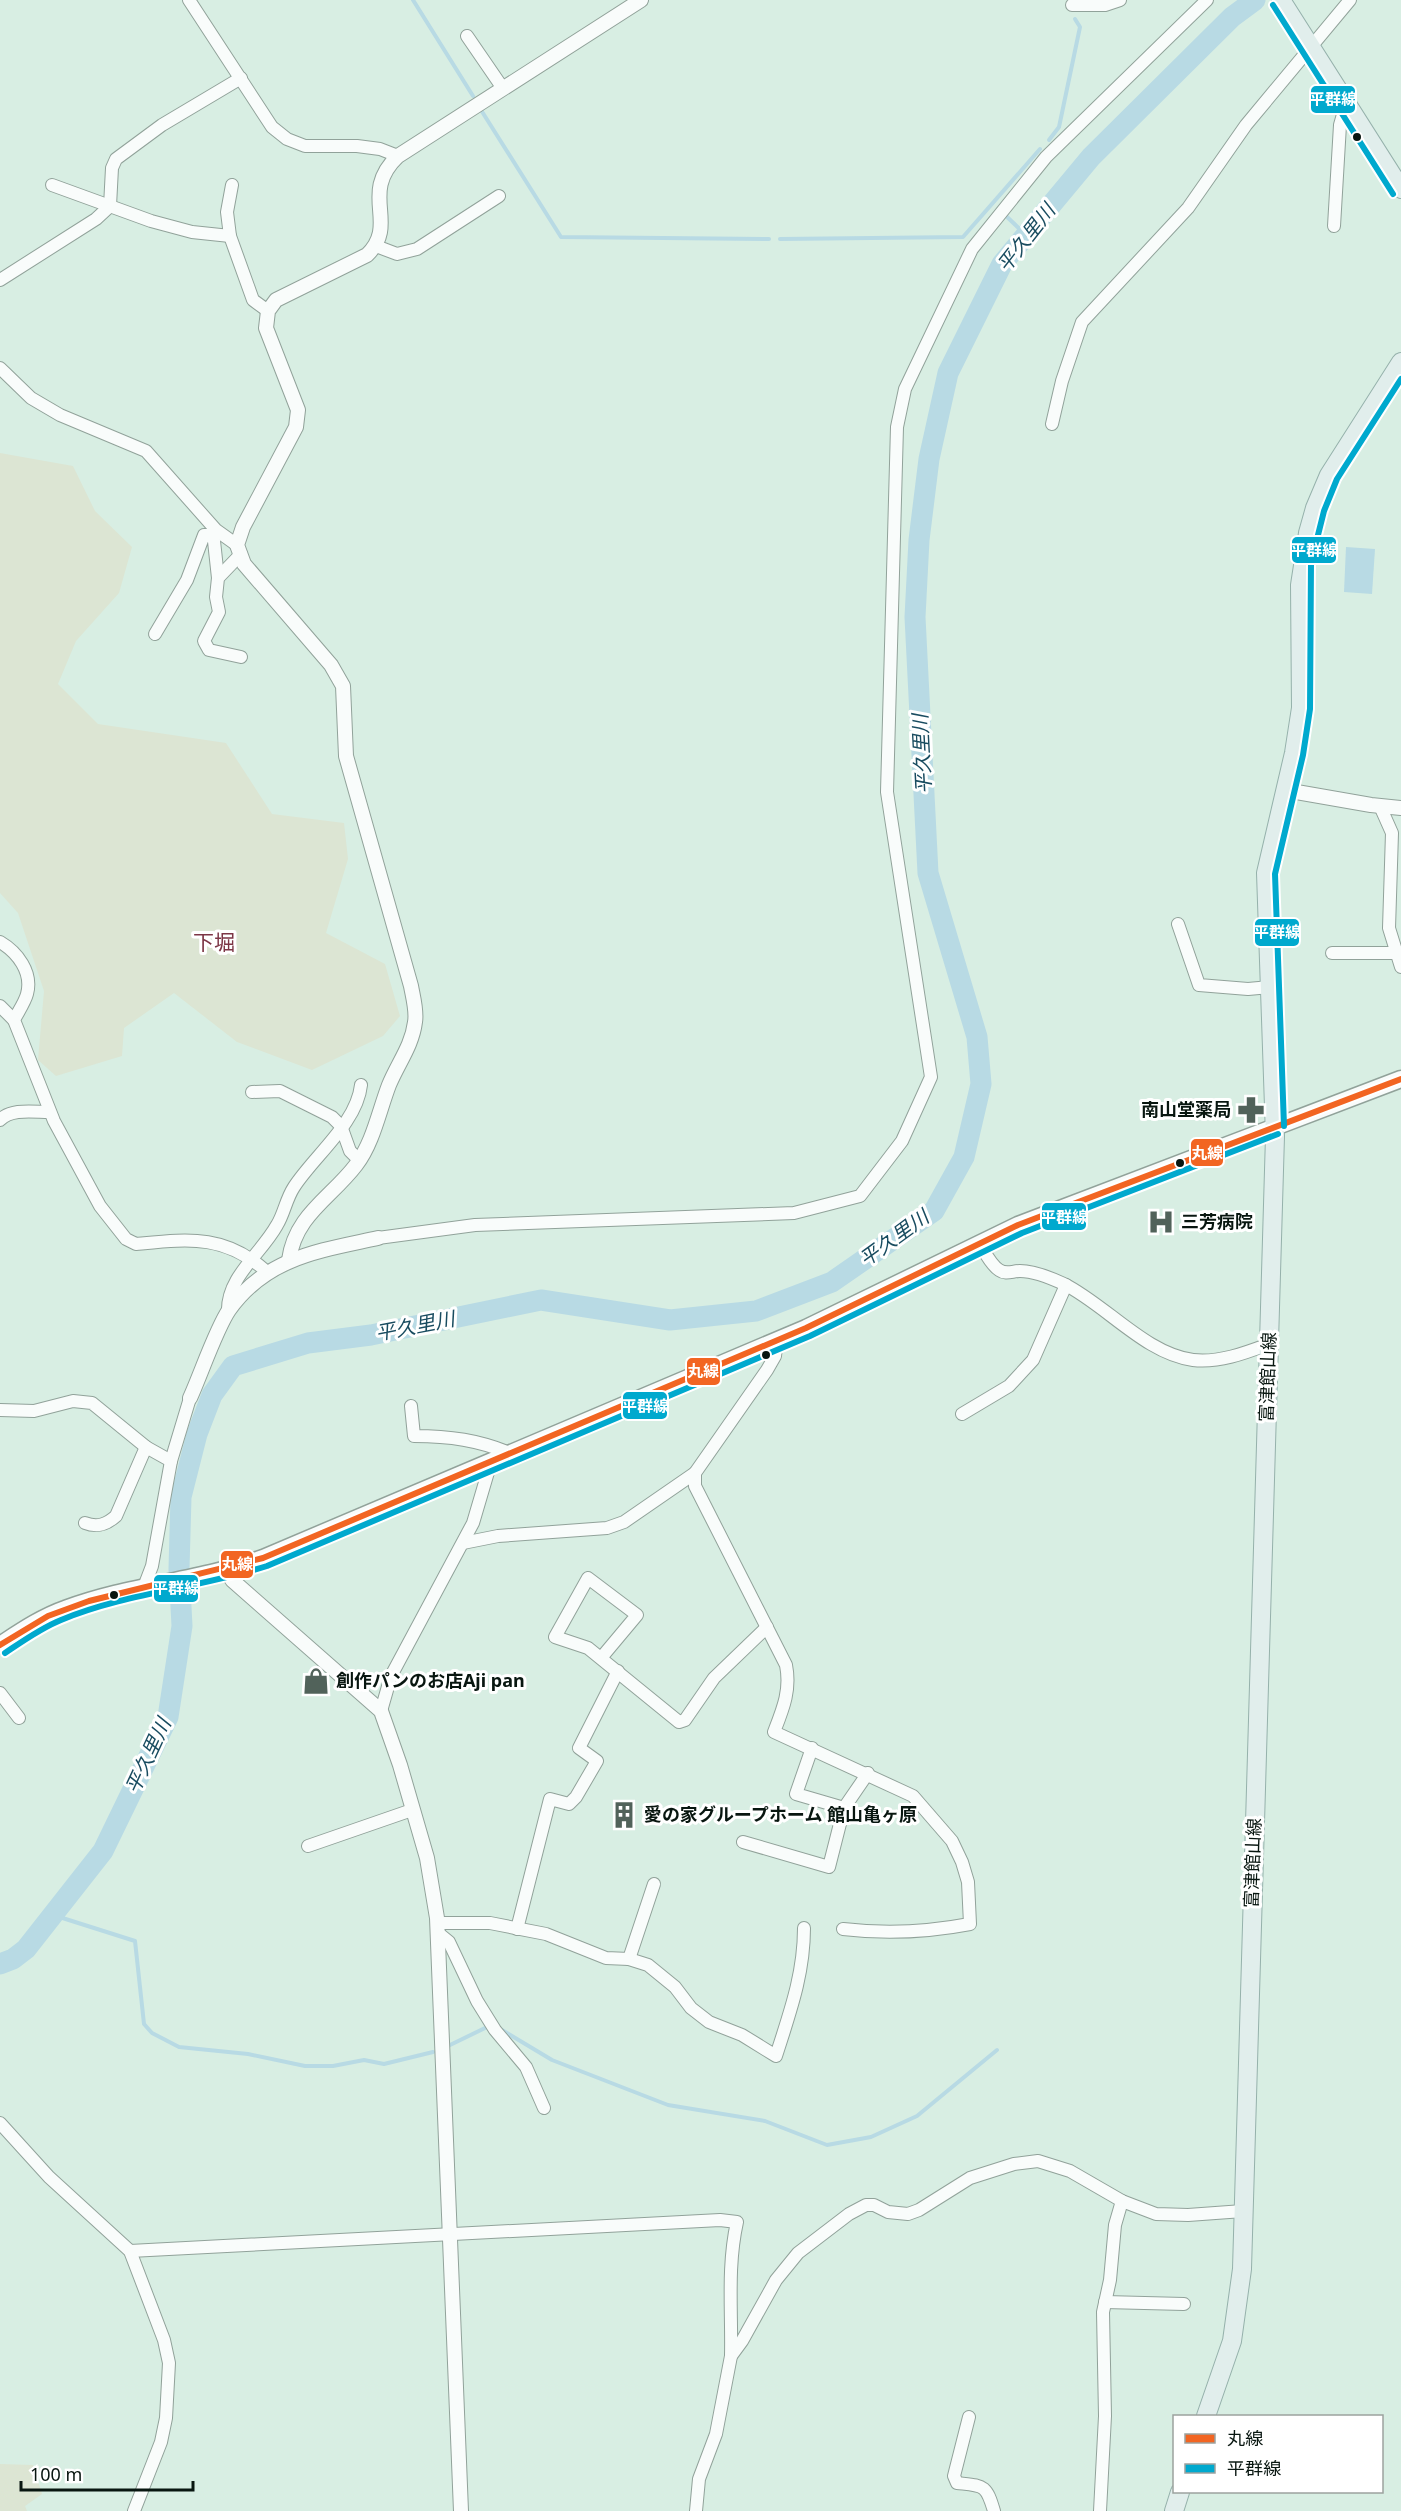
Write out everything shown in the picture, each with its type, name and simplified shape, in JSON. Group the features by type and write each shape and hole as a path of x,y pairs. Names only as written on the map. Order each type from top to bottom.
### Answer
{"main road":[{"path":"1281,0 1401,189"},
{"name":"富津館山線","path":"1206,2415 1232,2341 1238,2312 1243,2211 1275,1126 1266,873 1301,708 1300,585 1302,562 1310,525 1329,475 1401,362"},
{"path":"0,1645 63,1610 149,1586 229,1570 512,1454 816,1323 980,1244 1059,1209 1401,1079"},
{"path":"1174,2511 1180,2493"}],"street":[{"path":"189,0 272,127 287,139 304,146 380,149 398,156"},
{"path":"218,578 239,550 243,527 296,427 298,410 266,328 268,311 276,300 367,255 376,246 381,237 379,182 386,168 398,156 625,4 641,0"},
{"path":"1072,5 1105,5 1120,0"},
{"path":"149,1586 171,1461 190,1398 228,1311 246,1290 267,1272 289,1260 378,1238 475,1225 794,1214 860,1196 902,1141 931,1077 887,792 897,428 905,389 972,249 1046,157 1207,0"},
{"path":"1052,424 1062,381 1082,322 1188,208 1246,125 1310,45 1350,0"},
{"path":"467,36 502,87"},
{"path":"0,280 96,219 110,206 112,168 116,159 162,125 241,78"},
{"path":"1334,226 1340,125 1346,104"},
{"path":"52,185 192,232 230,236"},
{"path":"232,185 228,212 230,236 253,300 268,311"},
{"path":"376,246 397,254 417,249 499,196"},
{"path":"0,368 31,398 60,415 146,451 216,530 239,550 244,564 331,665 343,686 346,756 411,986 416,1019 411,1043 390,1083 365,1151 298,1227 289,1260"},
{"path":"155,634 187,580 204,535 211,535 214,541 218,578 216,597 219,612 204,641 209,650 241,657"},
{"path":"1285,790 1401,808"},
{"path":"1380,806 1396,828 1396,953 1401,967"},
{"path":"1178,924 1199,985 1248,989 1269,987"},
{"path":"0,942 15,950 24,967 28,984 27,995 14,1020"},
{"path":"1332,953 1396,953"},
{"path":"0,1006 14,1020 49,1112 100,1206 126,1239 136,1244 216,1242 253,1259 267,1272"},
{"path":"228,1311 228,1295 277,1226 292,1189 349,1118 359,1097 361,1085"},
{"path":"252,1092 279,1091 332,1117 341,1126 350,1151 359,1160"},
{"path":"0,1120 4,1115 16,1112 49,1112"},
{"path":"980,1244 998,1269 1008,1273 1021,1271 1046,1276 1066,1285 1162,1350 1192,1360 1210,1360 1240,1354 1269,1344"},
{"path":"962,1414 1010,1386 1033,1359 1066,1285"},
{"path":"463,1543 498,1536 607,1528 624,1522 695,1473 775,1356 777,1339"},
{"path":"0,1410 34,1411 73,1401 92,1403 146,1447 171,1461"},
{"path":"411,1406 414,1436 446,1436 475,1441 512,1454"},
{"path":"85,1523 107,1524 117,1516 146,1447"},
{"path":"381,1711 391,1676 473,1523 491,1462"},
{"path":"695,1473 695,1486 786,1665 790,1681 787,1698 774,1732 868,1773 913,1796 952,1841 968,1882 970,1924 912,1931 843,1929"},
{"path":"229,1570 232,1580 381,1711 426,1858 437,1928 461,2511"},
{"path":"601,1658 637,1615 588,1578 555,1637 588,1648 679,1722 685,1720 714,1678 767,1627"},
{"path":"517,1929 550,1799 569,1804 576,1797 597,1761 579,1748 618,1671"},
{"path":"0,1693 19,1718"},
{"path":"812,1748 796,1794 844,1808"},
{"path":"743,1842 828,1867 844,1808 868,1773"},
{"path":"308,1846 412,1810"},
{"path":"629,1959 654,1884"},
{"path":"437,1928 490,1923 546,1934 606,1958 629,1959 648,1965 675,1987 692,2008 709,2022 742,2035 776,2056 804,1960 804,1928"},
{"path":"437,1928 449,1942 477,2001 495,2030 526,2067 544,2108"},
{"path":"0,2123 49,2178 130,2250 164,2340 169,2363 167,2410 161,2442 134,2511"},
{"path":"731,2356 742,2341 776,2280 798,2253 849,2214 866,2205 874,2205 888,2212 908,2214 919,2210 970,2178 1014,2164 1038,2162 1070,2171 1122,2201 1156,2214 1188,2215 1243,2211"},
{"path":"1100,2511 1106,2356 1102,2324 1110,2280 1115,2224 1122,2201"},
{"path":"130,2250 720,2220 737,2222 729,2267 733,2297 731,2356 716,2434 699,2480 696,2511"},
{"path":"1105,2302 1184,2304"},
{"path":"969,2417 954,2476 957,2482 981,2485 987,2490 994,2511"}],"green space":[{"path":"0,453 73,466 95,511 132,547 119,593 76,641 58,684 98,724 226,743 272,814 344,823 348,859 326,933 385,964 400,1016 383,1036 312,1070 237,1042 174,993 124,1028 122,1056 56,1076 38,1060 44,991 18,913 0,893"},
{"path":"0,2464 33,2465 42,2494 25,2506 27,2511 0,2511"}],"water":[{"path":"1346,547 1375,549 1372,594 1344,592"}],"waterway":[{"path":"413,0 473,96"},
{"name":"平久里川","path":"0,1964 13,1959 26,1949 103,1851 168,1717 182,1626 179,1569 181,1497 197,1434 212,1395 233,1366 308,1343 371,1335 541,1300 670,1320 756,1311 832,1282 934,1211 964,1157 981,1084 977,1037 928,873 915,617 919,540 929,459 948,373 1002,264 1091,157 1232,17 1255,0"},
{"path":"1049,140 1059,127 1080,27 1075,19"},
{"path":"481,110 561,237 769,239"},
{"path":"780,239 963,237 1040,149"},
{"path":"1005,215 1026,235"},
{"path":"53,1915 135,1941 144,2024 152,2033 179,2047 248,2054 305,2066 333,2066 364,2060 384,2064 433,2052"},
{"path":"448,2046 485,2028"},
{"path":"502,2030 552,2060 668,2105 765,2121 827,2145 871,2137 917,2116 997,2050"}],"transit line":[{"name":"平群線","path":"1273,5 1393,194"},
{"name":"平群線","path":"1284,1126 1275,874 1303,755 1310,709 1311,563 1324,511 1337,479 1401,379"},
{"name":"丸線","path":"0,1645 48,1616 89,1601 263,1558 806,1328 1018,1225 1401,1079"},
{"name":"平群線","path":"5,1653 46,1627 86,1611 267,1566 810,1336 1022,1233 1278,1134"}],"place":[{"name":"南山堂薬局","path":"1251,1110"},
{"name":"三芳病院","path":"1161,1222"},
{"name":"創作パンのお店Aji pan","path":"316,1681"},
{"name":"愛の家グループホーム 館山亀ヶ原","path":"624,1815"}],"district":[{"name":"下堀","path":"214,943"}]}
